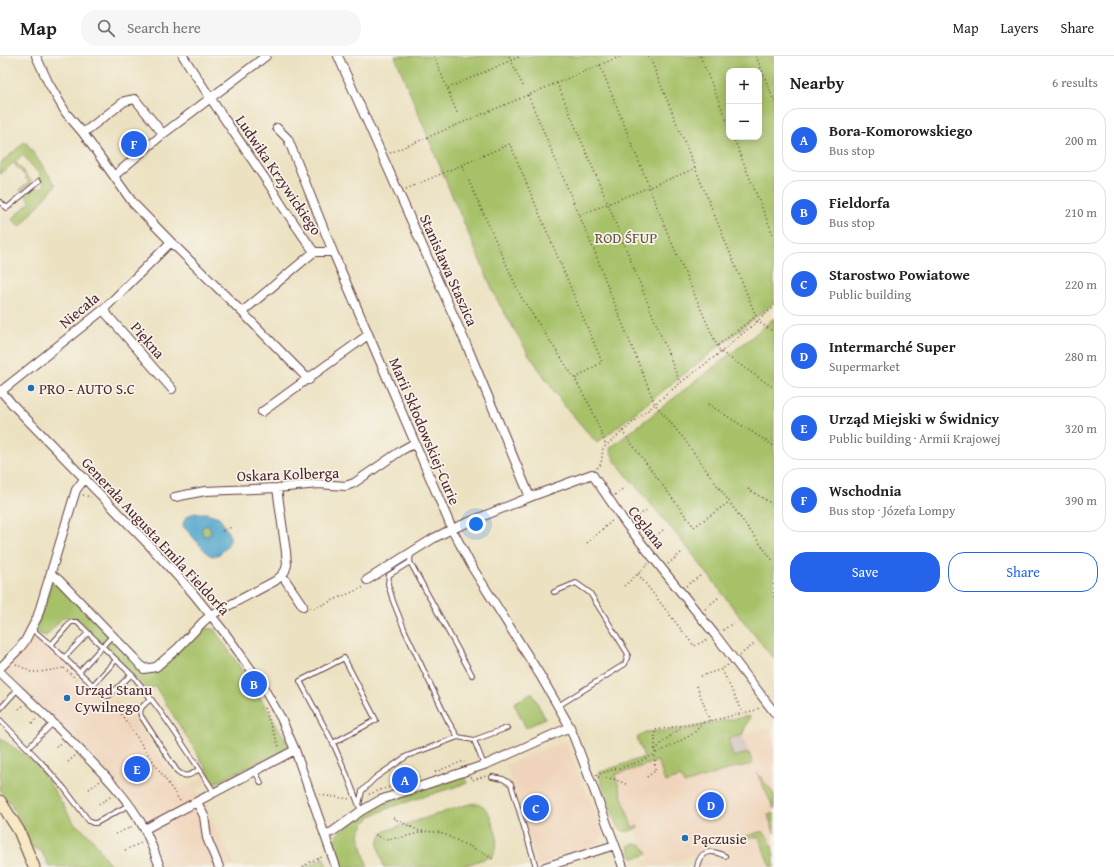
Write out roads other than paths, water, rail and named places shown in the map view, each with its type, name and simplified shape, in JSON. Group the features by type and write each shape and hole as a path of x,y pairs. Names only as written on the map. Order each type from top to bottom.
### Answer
{"street":[{"path":"36,56 48,82 66,113 84,133 133,203 308,380"},
{"name":"Ludwika Krzywickiego","path":"184,56 314,252 333,252"},
{"path":"114,176 163,134 266,56"},
{"name":"Stanisława Staszica","path":"338,56 467,346 530,497"},
{"path":"84,133 125,101 135,99 163,134"},
{"name":"Marii Skłodowskiej-Curie","path":"277,128 288,139 333,252 452,529 472,567 528,655 570,727 623,867"},
{"name":"Niecała","path":"0,391 103,310 171,242"},
{"path":"242,312 314,252"},
{"name":"Piękna","path":"103,310 172,389"},
{"path":"262,412 368,335"},
{"name":"Generała Augusta Emila Fieldorfa","path":"0,391 154,550 192,592 225,632 260,682 280,718 295,750 336,867"},
{"name":"Oskara Kolberga","path":"175,497 205,491 277,488 318,484 346,486 354,483 402,450 415,443"},
{"name":"Ceglana","path":"530,497 592,474 626,524 699,614 774,712"},
{"path":"0,668 25,641 32,629 41,607 76,490 85,478"},
{"path":"51,574 59,580 144,669 156,667 178,648 211,615 275,581 285,571 287,564 286,552 277,488"},
{"path":"368,582 434,538 452,529 530,497"},
{"path":"282,575 303,606"},
{"path":"0,672 16,691 109,779 145,829 160,867"},
{"path":"325,834 332,832 360,808 484,765 570,727"},
{"path":"145,829 295,750"},
{"path":"197,802 204,816 207,838 218,867"},
{"path":"1,806 19,831 34,867"},
{"path":"545,867 615,845"}],"lane":[{"path":"0,202 7,208 39,181"},
{"path":"411,552 410,562 472,675"},
{"path":"410,562 389,574 388,584 405,631 448,721 458,738"},
{"path":"554,592 576,583 590,593 628,654 625,664 558,706"},
{"path":"51,646 71,622 77,622 131,674 143,688 214,792"},
{"path":"32,629 103,694 108,696 110,695 131,674"},
{"path":"64,658 88,633"},
{"path":"79,672 113,636"},
{"path":"333,743 376,720 344,658 300,680 333,743 360,808"},
{"path":"93,685 116,660"},
{"path":"0,709 16,691"},
{"path":"151,699 141,708 139,712 140,716 181,774 186,776 193,774 199,769"},
{"path":"0,720 64,788 89,821 96,823 129,805"},
{"path":"28,748 51,725"},
{"path":"360,808 362,791 376,778 407,756 458,738 474,740 507,728"},
{"path":"474,740 484,765"},
{"path":"255,770 261,783"},
{"path":"492,777 503,779 511,784 536,867"},
{"path":"696,867 698,859 702,854 710,851 725,856"}],"water":[{"path":"207,513 219,517 230,536 230,541 220,554 213,556 208,554 183,526 185,519 189,515","holes":["206,525 210,527 211,531 209,535 206,536 202,534 202,527"]}],"place":[{"name":"Wschodnia","path":"134,144"},
{"name":"PRO - AUTO S.C","path":"31,388"},
{"name":"Fieldorfa","path":"254,684"},
{"name":"Urząd Stanu Cywilnego","path":"67,698"},
{"name":"Urząd Miejski w Świdnicy","path":"137,769"},
{"name":"Bora-Komorowskiego","path":"405,780"},
{"name":"Intermarché Super","path":"711,805"},
{"name":"Starostwo Powiatowe","path":"536,808"},
{"name":"Pączusie","path":"685,838"}],"park label":[{"name":"ROD ŚFUP","path":"626,237"}]}
